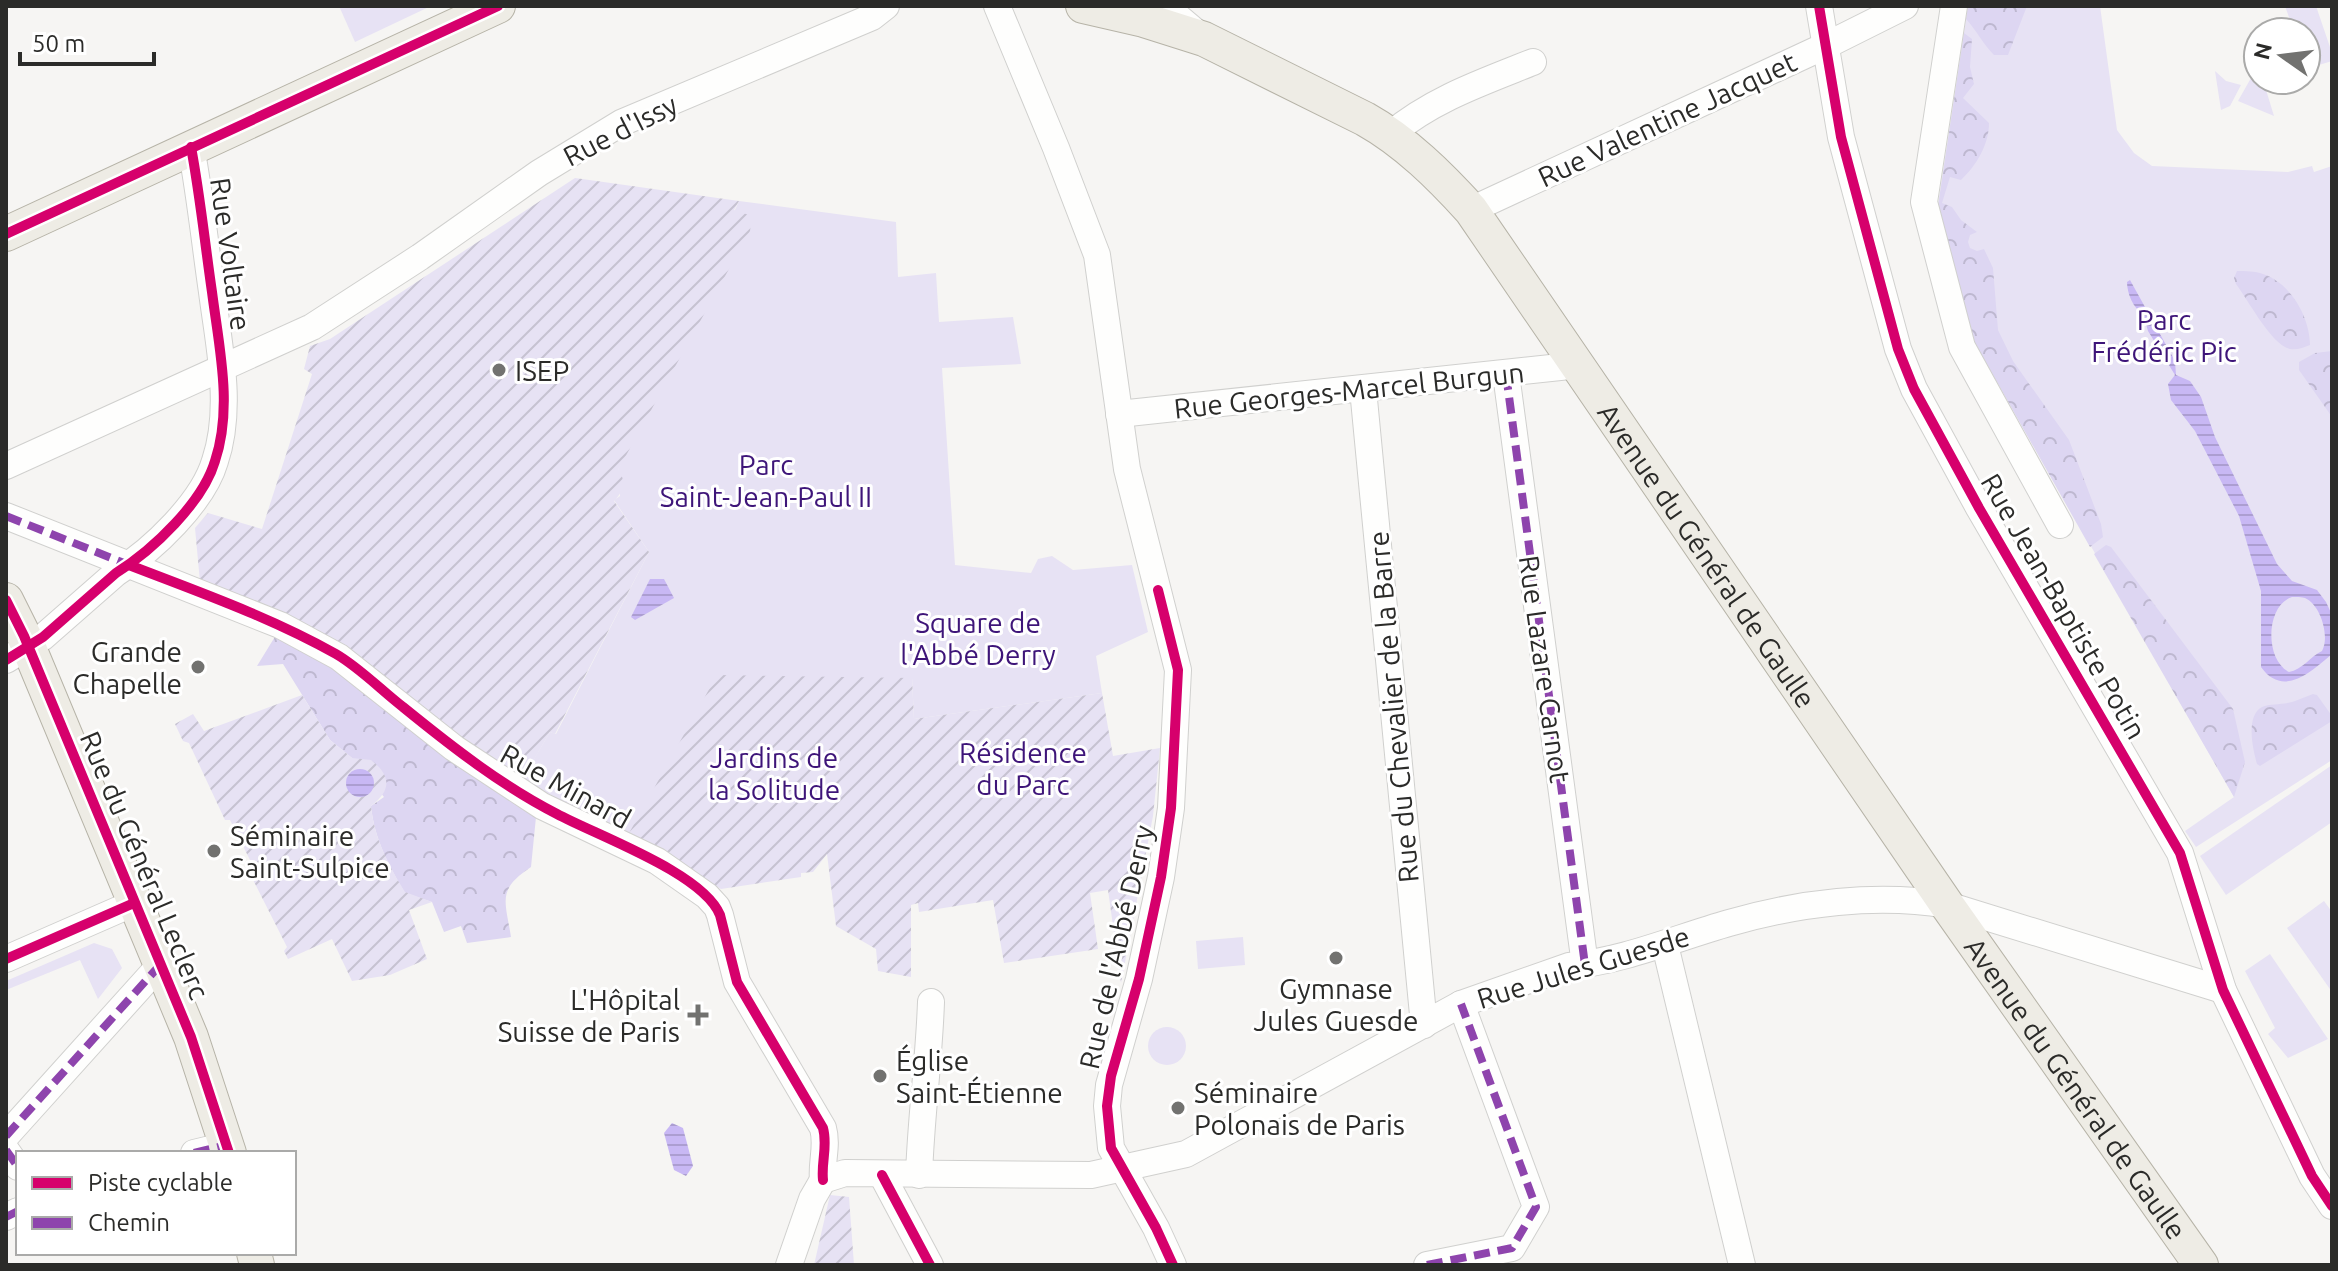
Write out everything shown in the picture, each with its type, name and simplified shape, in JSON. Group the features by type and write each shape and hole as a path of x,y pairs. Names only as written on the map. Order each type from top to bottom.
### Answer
{"main road":[{"path":"6,234 498,6"},
{"name":"Avenue du Général de Gaulle","path":"1083,6 1144,20 1204,39 1391,134 1471,210 1947,905 2201,1265"},
{"name":"Rue du Général Leclerc","path":"6,600 17,654 134,903 191,1037 217,1150"}],"street":[{"name":"Rue d'Issy","path":"6,466 312,327 539,173 621,123 872,17 886,6"},
{"name":"Rue de l'Abbé Derry","path":"997,6 1097,255 1127,469 1178,670 1173,794 1161,877 1139,979 1109,1085 1107,1106 1111,1148 1173,1265"},
{"path":"1165,6 1204,39"},
{"name":"Rue Jean-Baptiste Potin","path":"1819,6 1841,137 1898,349 1914,389 1986,521 2180,853 2223,990 2312,1176 2332,1206"},
{"name":"Rue Valentine Jacquet","path":"1471,210 1905,6"},
{"path":"1954,6 1924,202 1962,347 2060,525"},
{"path":"1391,134 1409,119 1454,93 1533,62"},
{"name":"Rue Voltaire","path":"17,654 129,565 192,506 215,463 224,418 221,368 191,147"},
{"name":"Rue Georges-Marcel Burgun","path":"1119,414 1579,365"},
{"name":"Rue Lazare Carnot","path":"1506,374 1585,965"},
{"name":"Rue du Chevalier de la Barre","path":"1363,389 1424,1025"},
{"name":"Rue Minard","path":"6,516 280,625 339,657 454,748 542,806 657,861 707,896 720,915 737,982 827,1139 823,1180 812,1199 789,1265"},
{"name":"Rue Jules Guesde","path":"823,1180 845,1173 1091,1175 1186,1154 1461,1004 1569,966 1585,965 1665,945 1731,922 1815,904 1915,899 1947,905 2223,990"},
{"path":"6,959 134,903"},
{"path":"1665,945 1742,1265"},
{"path":"6,1136 160,965"},
{"path":"919,1175 931,1002"},
{"path":"1427,1265 1512,1248 1536,1207 1461,1004"},
{"path":"882,1175 930,1265"}],"green space":[{"path":"339,6 431,6 355,42"},
{"name":"Parc Frédéric Pic","path":"1968,6 2100,6 2117,130 2134,153 2152,166 2288,172 2312,166 2314,172 2332,166 2332,760 2196,847 2185,831 2234,797 1975,343 1938,206"},
{"path":"1968,6 2027,6 2008,55 1994,55 1990,51 1966,19"},
{"path":"2285,6 2316,6 2319,16 2289,16"},
{"path":"2322,24 2332,53 2332,61 2322,64"},
{"path":"1964,33 1972,39 1970,67 1974,84 1963,98 1989,123 1988,131 1981,154 1972,168 1961,180 1950,177 1942,203 1952,207 1961,220 1977,232 1970,235 1968,242 1970,248 1977,251 1984,249 1993,268 1998,330 2013,361 2069,440 2101,524 2103,537 2090,547 1975,343 1938,206"},
{"path":"2215,71 2226,81 2241,85 2230,106 2221,110"},
{"path":"2242,94 2268,96 2274,116 2238,101"},
{"path":"575,178 739,201 734,210 752,216 750,231 618,470 623,486 614,501 649,552 555,734 550,732 532,763 536,766 526,783 200,582 195,528 208,513 262,529 312,374 304,369 310,346 330,339"},
{"name":"Parc Saint-Jean-Paul II","path":"739,201 896,222 898,277 936,273 939,322 1013,317 1021,364 942,368 955,565 1031,573 1038,559 1052,556 1073,570 1132,565 1148,632 1096,656 1102,693 914,719 912,678 628,835 545,797 526,783 536,766 531,764 550,732 556,734 649,552 614,500 620,496 618,470"},
{"path":"2237,271 2260,273 2290,293 2303,313 2310,345 2291,349 2279,342 2236,284 2234,278"},
{"path":"2332,351 2332,417 2299,370 2299,362 2315,353"},
{"path":"2106,545 2111,547 2233,709 2245,762 2234,797 2094,554"},
{"path":"276,635 335,667 536,817 531,867 513,882 506,896 511,937 467,943 461,926 444,932 432,902 405,893 375,829 371,806 384,797 352,758 330,740 283,664 257,666"},
{"path":"717,675 912,678 914,719 1102,693 1113,756 1160,748 1153,816 1121,983 1108,890 1090,893 1098,949 1004,963 993,900 919,912 918,903 911,905 911,977 878,971 876,949 836,926 827,854 813,872 801,873 801,877 721,889 628,835"},
{"path":"2313,694 2332,716 2332,721 2260,766 2257,764 2252,725 2257,711"},
{"path":"302,695 330,740 352,758 371,760 383,772 385,789 371,806 379,840 405,892 432,902 409,910 427,959 390,975 352,981 332,939 288,959 284,951 287,947 248,870 253,866 230,820 225,820 189,743 183,741 175,724 193,714 204,731"},
{"path":"2332,765 2332,822 2226,895 2200,856"},
{"path":"2324,901 2332,912 2332,992 2287,928"},
{"path":"1243,937 1245,965 1198,969 1196,941"},
{"path":"94,943 112,949 122,968 98,999 80,960 6,990 6,981"},
{"path":"2270,954 2328,1039 2288,1058 2268,1034 2275,1028 2245,971"},
{"path":"1167,1027 1181,1032 1186,1046 1181,1060 1167,1065 1153,1060 1148,1046 1153,1032"},
{"path":"830,1195 849,1197 854,1265 814,1265"}],"shaded area":[{"path":"2130,280 2175,361 2176,375 2190,381 2201,397 2215,437 2277,564 2292,581 2317,590 2332,615 2332,654 2297,679 2278,681 2261,667 2261,591 2239,516 2195,431 2171,400 2168,384 2175,375 2148,331 2143,314 2131,300 2127,282","holes":["2292,597 2305,598 2316,607 2325,638 2322,651 2289,672 2275,656 2271,633 2277,610"]},
{"path":"650,579 664,579 674,598 635,620 631,617"},
{"path":"360,769 370,773 374,783 370,793 360,797 350,793 346,783 350,773"},
{"path":"672,1123 683,1128 693,1166 686,1176 674,1170 664,1133"}],"marked path":[{"path":"1506,374 1585,965"},
{"path":"6,516 129,565"},
{"path":"6,1136 160,965"},
{"path":"1427,1265 1512,1248 1536,1207 1461,1004"},
{"path":"202,1151 227,1145"},
{"path":"6,1150 16,1164"},
{"path":"6,1217 16,1212"}],"cycle path":[{"path":"6,234 498,6"},
{"path":"1819,6 1841,137 1898,349 1914,389 1979,508 2180,853 2223,990 2312,1176 2332,1206"},
{"path":"6,660 43,637 175,524 200,493 215,461 223,420 223,377 191,147"},
{"path":"129,565 260,617 336,654 458,751 516,791 672,870 710,900 720,915 737,982 823,1128 823,1180"},
{"path":"1158,590 1178,670 1171,808 1161,877 1139,979 1111,1076 1107,1106 1111,1148 1173,1265"},
{"path":"6,600 24,636 191,1037 228,1151"},
{"path":"6,959 134,903"},
{"path":"882,1175 930,1265"}],"place":[{"name":"ISEP","path":"499,370"},
{"name":"Grande Chapelle","path":"198,667"},
{"name":"Séminaire Saint-Sulpice","path":"214,851"},
{"name":"Gymnase Jules Guesde","path":"1336,958"},
{"name":"L'Hôpital Suisse de Paris","path":"698,1015"},
{"name":"Église Saint-Étienne","path":"880,1076"},
{"name":"Séminaire Polonais de Paris","path":"1178,1108"}],"park label":[{"name":"Square de l'Abbé Derry","path":"978,638"},
{"name":"Résidence du Parc","path":"1023,768"},
{"name":"Jardins de la Solitude","path":"774,773"}]}
